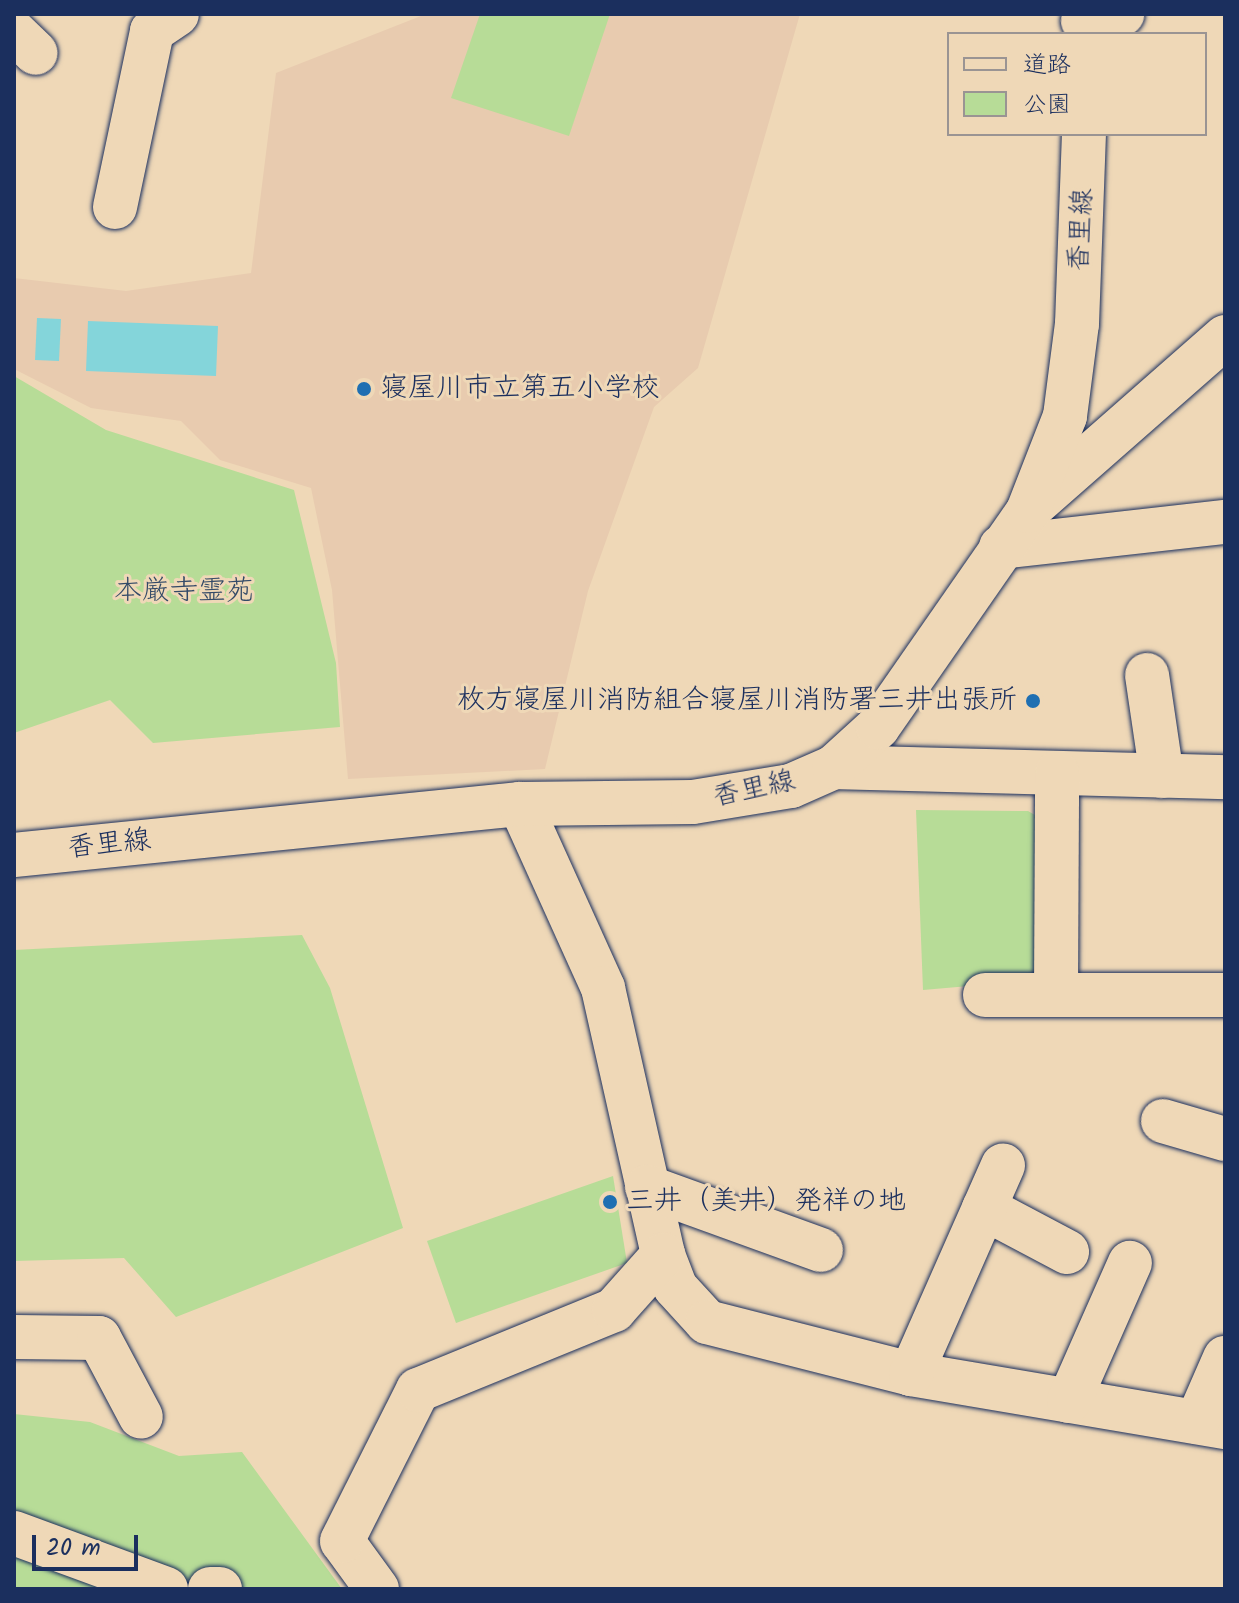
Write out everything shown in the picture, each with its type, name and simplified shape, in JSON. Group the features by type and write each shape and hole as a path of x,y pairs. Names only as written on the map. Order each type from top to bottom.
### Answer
{"street":[{"path":"115,207 163,20"},
{"name":"香里線","path":"14,855 520,804 693,802 791,786 834,767 878,727 1028,511 1065,416 1077,324 1084,136"},
{"path":"1028,511 1225,337"},
{"path":"1001,547 1225,522"},
{"path":"1147,675 1162,776"},
{"path":"834,767 1225,777"},
{"path":"1056,992 1057,773"},
{"path":"520,804 603,988 663,1255 675,1287 707,1322 911,1374 1211,1424 1225,1358"},
{"path":"985,995 1056,992 1225,995"},
{"path":"1163,1121 1225,1139"},
{"path":"911,1374 1003,1165"},
{"path":"647,1187 821,1250"},
{"path":"984,1208 1067,1252"},
{"path":"377,1589 342,1541 418,1390 614,1310 663,1255"},
{"path":"1069,1401 1130,1263"},
{"path":"14,1337 99,1338 143,1396"},
{"path":"14,1533 166,1589"},
{"path":"210,1589 220,1589"}],"shaded area":[{"name":"寝屋川市立第五小学校","path":"426,14 800,14 698,368 654,407 588,591 545,769 348,779 332,590 311,488 220,460 181,421 91,408 14,369 14,278 126,291 251,273 276,73"}],"green space":[{"path":"480,14 610,14 569,136 451,98"},
{"name":"本厳寺霊苑","path":"14,376 106,430 294,490 336,663 340,727 153,743 110,700 14,733"},
{"path":"916,810 1028,811 1040,818 1044,965 1027,981 923,990"},
{"path":"302,935 330,988 403,1228 176,1317 124,1258 14,1261 14,950"},
{"path":"613,1176 627,1263 456,1323 427,1241"},
{"path":"14,1414 90,1422 179,1456 242,1452 342,1589 14,1589"}],"water":[{"path":"37,318 61,319 59,361 35,360"},
{"path":"88,321 218,326 216,376 86,371"}],"place":[{"name":"寝屋川市立第五小学校","path":"364,389"},
{"name":"枚方寝屋川消防組合寝屋川消防署三井出張所","path":"1033,701"},
{"name":"三井（美井）発祥の地","path":"610,1202"}]}
